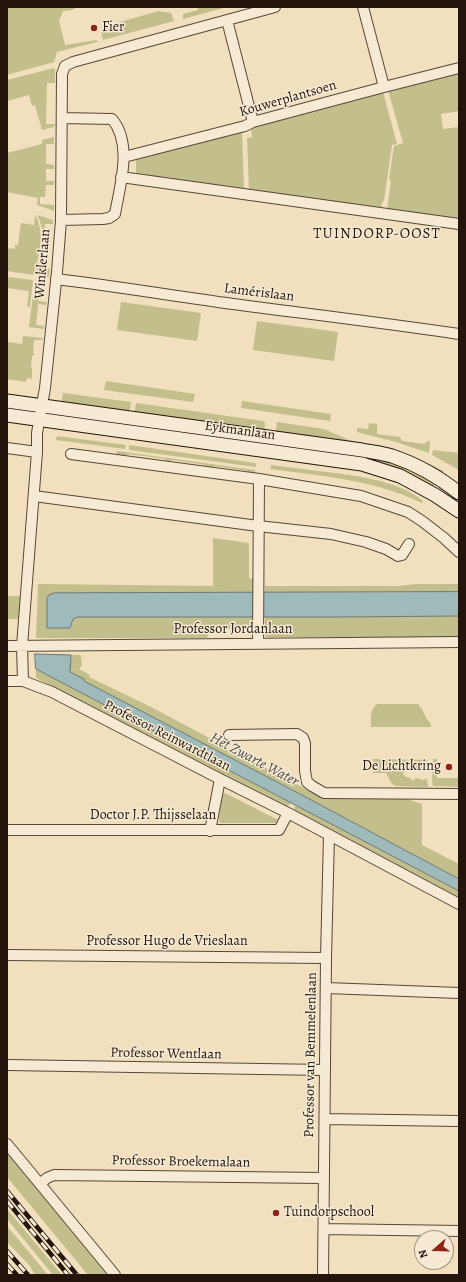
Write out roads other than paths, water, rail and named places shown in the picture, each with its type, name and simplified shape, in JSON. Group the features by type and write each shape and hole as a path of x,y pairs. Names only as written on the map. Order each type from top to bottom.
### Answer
{"main road":[{"name":"Eykmanlaan","path":"7,401 362,450 391,456 419,467 445,482 459,493"},
{"name":"Eykmanlaan","path":"7,415 362,464 400,476 435,495 459,511"}],"street":[{"name":"Winklerlaan","path":"23,681 22,646 34,496 37,433 42,406 61,220 62,74 65,66 73,62 275,7"},
{"path":"363,7 384,87"},
{"path":"227,20 253,122"},
{"name":"Kouwerplantsoen","path":"124,157 459,68"},
{"path":"61,220 110,218 115,214 124,157 117,125 112,119 62,118"},
{"path":"121,177 459,224"},
{"name":"Lamérislaan","path":"56,279 459,334"},
{"path":"7,448 37,452"},
{"path":"71,454 259,479 361,496 408,512 444,538 459,552"},
{"path":"258,644 259,479"},
{"path":"34,496 320,533 366,542 386,549 398,556 402,556 409,544"},
{"name":"Professor Jordanlaan","path":"7,646 459,642"},
{"name":"Professor Reinwardtlaan","path":"7,681 23,681 52,692 288,813 459,904"},
{"path":"229,735 297,734 303,738 305,743 307,782 324,793 459,794"},
{"path":"210,831 220,779"},
{"name":"Doctor J.P. Thijsselaan","path":"7,830 280,830 288,813"},
{"name":"Professor van Bemmelenlaan","path":"323,1275 326,958 329,835"},
{"name":"Professor Hugo de Vrieslaan","path":"7,955 326,958"},
{"path":"326,988 459,992"},
{"name":"Professor Wentlaan","path":"7,1065 325,1070"},
{"path":"325,1119 459,1121"},
{"path":"7,1144 116,1275"},
{"name":"Professor Broekemalaan","path":"40,1184 46,1178 54,1175 324,1178"},
{"path":"324,1229 459,1231"}],"water":[{"path":"459,592 459,616 78,617 73,619 70,628 47,628 47,598 49,595 54,593"},
{"path":"35,654 71,655 70,672 84,679 84,681 459,879 459,891 36,669"}],"railway":[{"path":"7,1191 77,1275"},
{"path":"7,1201 68,1275"},
{"path":"7,1251 28,1275"},
{"path":"7,1264 17,1275"}],"place":[{"name":"Fier","path":"94,28"},
{"name":"De Lichtkring","path":"449,767"},
{"name":"Tuindorpschool","path":"276,1213"}],"district":[{"name":"TUINDORP-OOST","path":"377,234"}],"water label":[{"name":"Het Zwarte Water","path":"254,760"}]}
